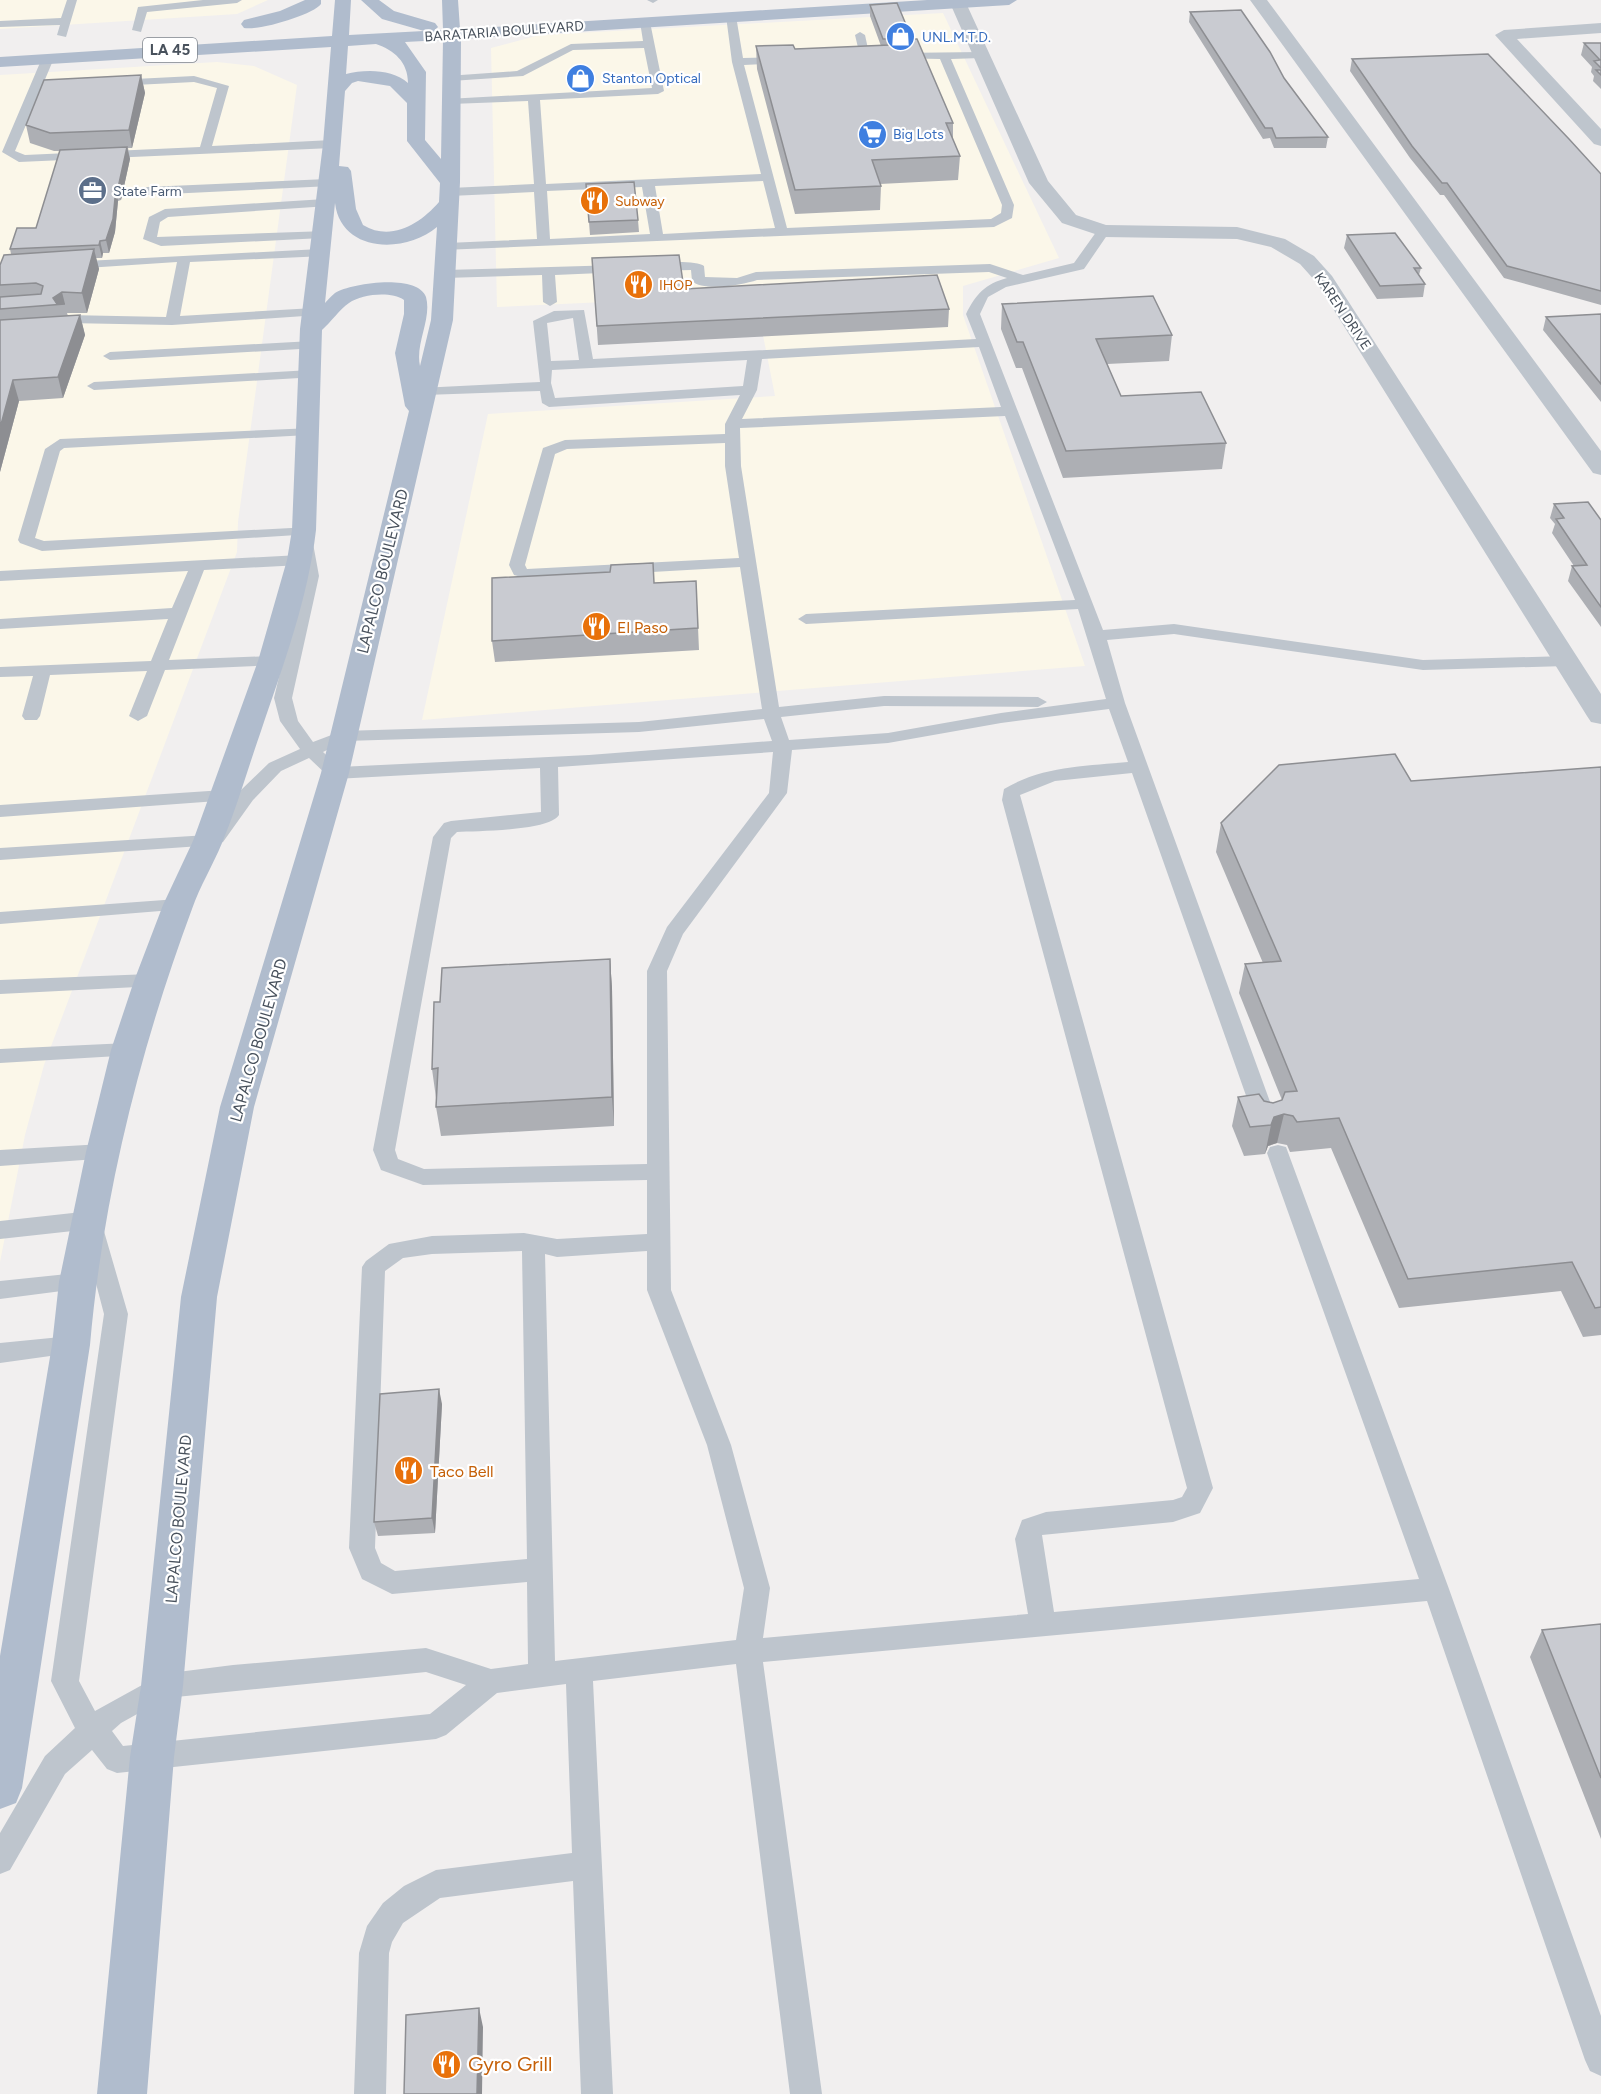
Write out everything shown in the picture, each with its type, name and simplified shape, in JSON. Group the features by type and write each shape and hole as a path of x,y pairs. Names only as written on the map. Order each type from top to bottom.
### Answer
{"main road":[{"path":"250,24 286,15 313,4 313,0"},
{"path":"565,27 564,20 577,15 681,8 720,0"},
{"name":"BARATARIA BOULEVARD","path":"0,61 46,51 212,41 224,39 226,28 250,24 388,15 565,27 914,3 1009,0"},
{"path":"0,1788 13,1630 71,1345 77,1282 103,1152 128,1050 150,981 178,905 208,841 271,661 300,560 304,530 312,340 337,89 339,18"},
{"name":"BARATARIA BOULEVARD","path":"0,61 48,58 339,18 376,39 456,20"},
{"name":"LAPALCO BOULEVARD","path":"122,2094 152,1757 162,1686 199,1297 237,1107 323,762 342,736 442,320 450,193 451,78 456,20"},
{"path":"0,40 64,28 84,34"},
{"name":"LA 45","path":"115,32 159,29"},
{"path":"332,144 344,177 345,209 350,224 359,232 374,237 408,233 424,227 450,193 416,141 417,72 399,46 376,39"},
{"path":"337,89 346,79 358,76 379,77 396,82 418,103"},
{"path":"312,340 342,297 382,288 399,288 415,297 415,314 406,353 419,417"}],"street":[{"path":"1258,0 1601,468"},
{"name":"KAREN DRIVE","path":"961,2 981,56 1039,183 1069,219 1104,231 1237,233 1278,243 1307,260 1325,280 1601,716"},
{"path":"1601,28 1504,34 1601,140"}],"lane":[{"path":"0,24 64,28 72,0"},
{"path":"136,30 142,9 237,0"},
{"path":"731,16 738,62 782,232"},
{"path":"451,101 658,92 651,44 645,22"},
{"path":"565,27 571,47"},
{"path":"860,35 871,56 981,56"},
{"path":"451,78 519,74 571,47 651,44"},
{"path":"447,247 994,223 1007,215 1008,205 945,57"},
{"path":"48,58 41,86 8,152 23,159 332,144"},
{"path":"738,62 796,59"},
{"path":"104,83 194,79 223,86 205,151"},
{"path":"534,97 544,243"},
{"path":"450,193 768,177"},
{"path":"648,183 657,238"},
{"path":"147,191 326,193"},
{"path":"321,244 161,242 150,239 154,220 165,213 326,193"},
{"path":"1104,231 1078,266 1001,284 982,295 973,314 1097,636 1116,703 1266,1122"},
{"path":"56,266 189,258 321,244"},
{"path":"172,321 189,258"},
{"path":"446,274 697,266 699,281 738,282 756,276 990,268 1026,280"},
{"path":"548,271 550,302"},
{"path":"586,365 579,313 554,315 540,321 549,403 750,390"},
{"path":"96,320 74,332 67,319 172,321 240,318 312,340"},
{"path":"110,356 312,340"},
{"path":"94,386 312,340"},
{"path":"544,366 984,343"},
{"path":"755,356 750,390 732,431 733,466 771,713 783,747 778,793 674,932 657,971 659,1290 719,1445 757,1588 748,1651 806,2094"},
{"path":"425,392 546,386"},
{"path":"748,562 529,574 520,572 517,565 548,451 565,445 1010,411"},
{"path":"308,431 60,444 53,449 26,540 42,546 304,530 311,576 283,698 284,715 299,739 323,762"},
{"path":"0,576 300,560"},
{"path":"138,716 198,566"},
{"path":"806,619 1085,604"},
{"path":"0,624 179,613"},
{"path":"1097,636 1174,629 1423,665 1566,661"},
{"path":"0,672 271,661"},
{"path":"31,716 43,670"},
{"path":"342,736 639,727 884,701 1116,703"},
{"path":"194,870 254,789 275,767 323,762 549,762 783,747 888,738 1001,718 1116,703"},
{"path":"549,762 550,815 543,819 451,826 442,837 384,1150 389,1164 423,1177 659,1172"},
{"path":"1043,1624 1028,1539 1031,1528 1046,1523 1173,1511 1191,1505 1200,1488 1011,800 1011,793 1018,788 1039,780 1140,767"},
{"path":"0,811 224,796"},
{"path":"0,854 208,841"},
{"path":"0,918 178,905"},
{"path":"0,987 150,981"},
{"path":"0,1056 128,1050"},
{"path":"0,1158 103,1152"},
{"path":"1278,1153 1436,1589 1601,2060"},
{"path":"0,1230 91,1220 116,1314 65,1681 81,1714 117,1760 292,1739 436,1726 491,1681"},
{"path":"540,1569 392,1583 371,1570 362,1548 370,1291 374,1267 397,1250 432,1245 533,1244 557,1248 659,1242"},
{"path":"533,1244 542,1675"},
{"path":"0,1290 77,1282"},
{"path":"0,1353 71,1345"},
{"path":"0,1860 55,1765 111,1714 162,1686 233,1677 426,1660 491,1681 748,1651 1436,1589"},
{"path":"579,1670 597,2094"},
{"path":"370,2094 374,1953 378,1936 393,1913 414,1896 436,1884 588,1865"}],"shaded area":[{"path":"0,0 268,0 237,14 0,29"},
{"path":"943,13 1059,258 963,286 963,315 1085,666 422,720 488,414 775,396 755,295 497,307 491,48 540,35"},
{"path":"217,62 254,66 297,85 238,522 237,552 44,1065 25,1135 0,1262 0,75"}],"building":[{"path":"897,3 912,39 883,39 870,5"},
{"path":"1241,10 1270,52 1284,78 1328,137 1276,138 1272,128 1265,128 1190,12"},
{"path":"887,39 917,39 953,123 946,123 960,156 872,160 881,186 795,190 756,46 793,45 795,49 889,45"},
{"path":"1584,43 1601,43 1601,68 1594,61 1600,60"},
{"path":"1488,54 1601,174 1601,291 1507,266 1447,183 1442,183 1412,146 1352,59"},
{"path":"141,75 129,130 50,133 26,125 44,80"},
{"path":"127,147 118,188 116,188 113,219 106,240 100,241 99,245 10,249 17,228 36,228 60,150"},
{"path":"634,182 638,220 589,222 586,184"},
{"path":"1395,233 1421,268 1414,268 1425,284 1380,286 1347,235"},
{"path":"94,249 82,293 62,292 53,298 57,304 65,304 0,309 0,297 41,294 43,286 36,283 0,285 0,265 4,255"},
{"path":"679,255 684,289 937,275 949,309 597,326 592,258"},
{"path":"1153,296 1172,335 1096,339 1121,396 1201,392 1226,443 1066,451 1023,342 1017,342 1002,304"},
{"path":"1601,314 1601,384 1546,317"},
{"path":"80,315 58,377 13,380 0,428 0,320"},
{"path":"1588,502 1601,520 1601,607 1572,566 1587,565 1556,519 1564,518 1554,504"},
{"name":"El Paso","path":"653,563 654,583 696,581 698,628 492,641 492,578 610,572 611,565"},
{"path":"1395,754 1411,781 1601,767 1601,1307 1595,1308 1572,1262 1408,1279 1339,1118 1297,1122 1293,1116 1284,1114 1274,1117 1271,1125 1250,1127 1238,1097 1259,1094 1264,1101 1273,1103 1282,1100 1285,1092 1297,1091 1245,964 1281,961 1221,823 1279,765"},
{"path":"610,959 612,1097 436,1107 438,1068 432,1069 434,1002 440,1002 442,968"},
{"name":"Taco Bell","path":"439,1389 432,1518 374,1522 380,1394"},
{"path":"1601,1624 1601,1778 1542,1630"},
{"name":"Gyro Grill","path":"479,2008 477,2094 404,2094 406,2015"}],"place":[{"name":"UNL.M.T.D.","path":"901,37"},
{"name":"Stanton Optical","path":"581,78"},
{"name":"Big Lots","path":"872,134"},
{"name":"State Farm","path":"92,191"},
{"name":"Subway","path":"594,201"},
{"name":"IHOP","path":"638,285"},
{"name":"El Paso","path":"596,627"},
{"name":"Taco Bell","path":"409,1471"},
{"name":"Gyro Grill","path":"447,2064"}]}
